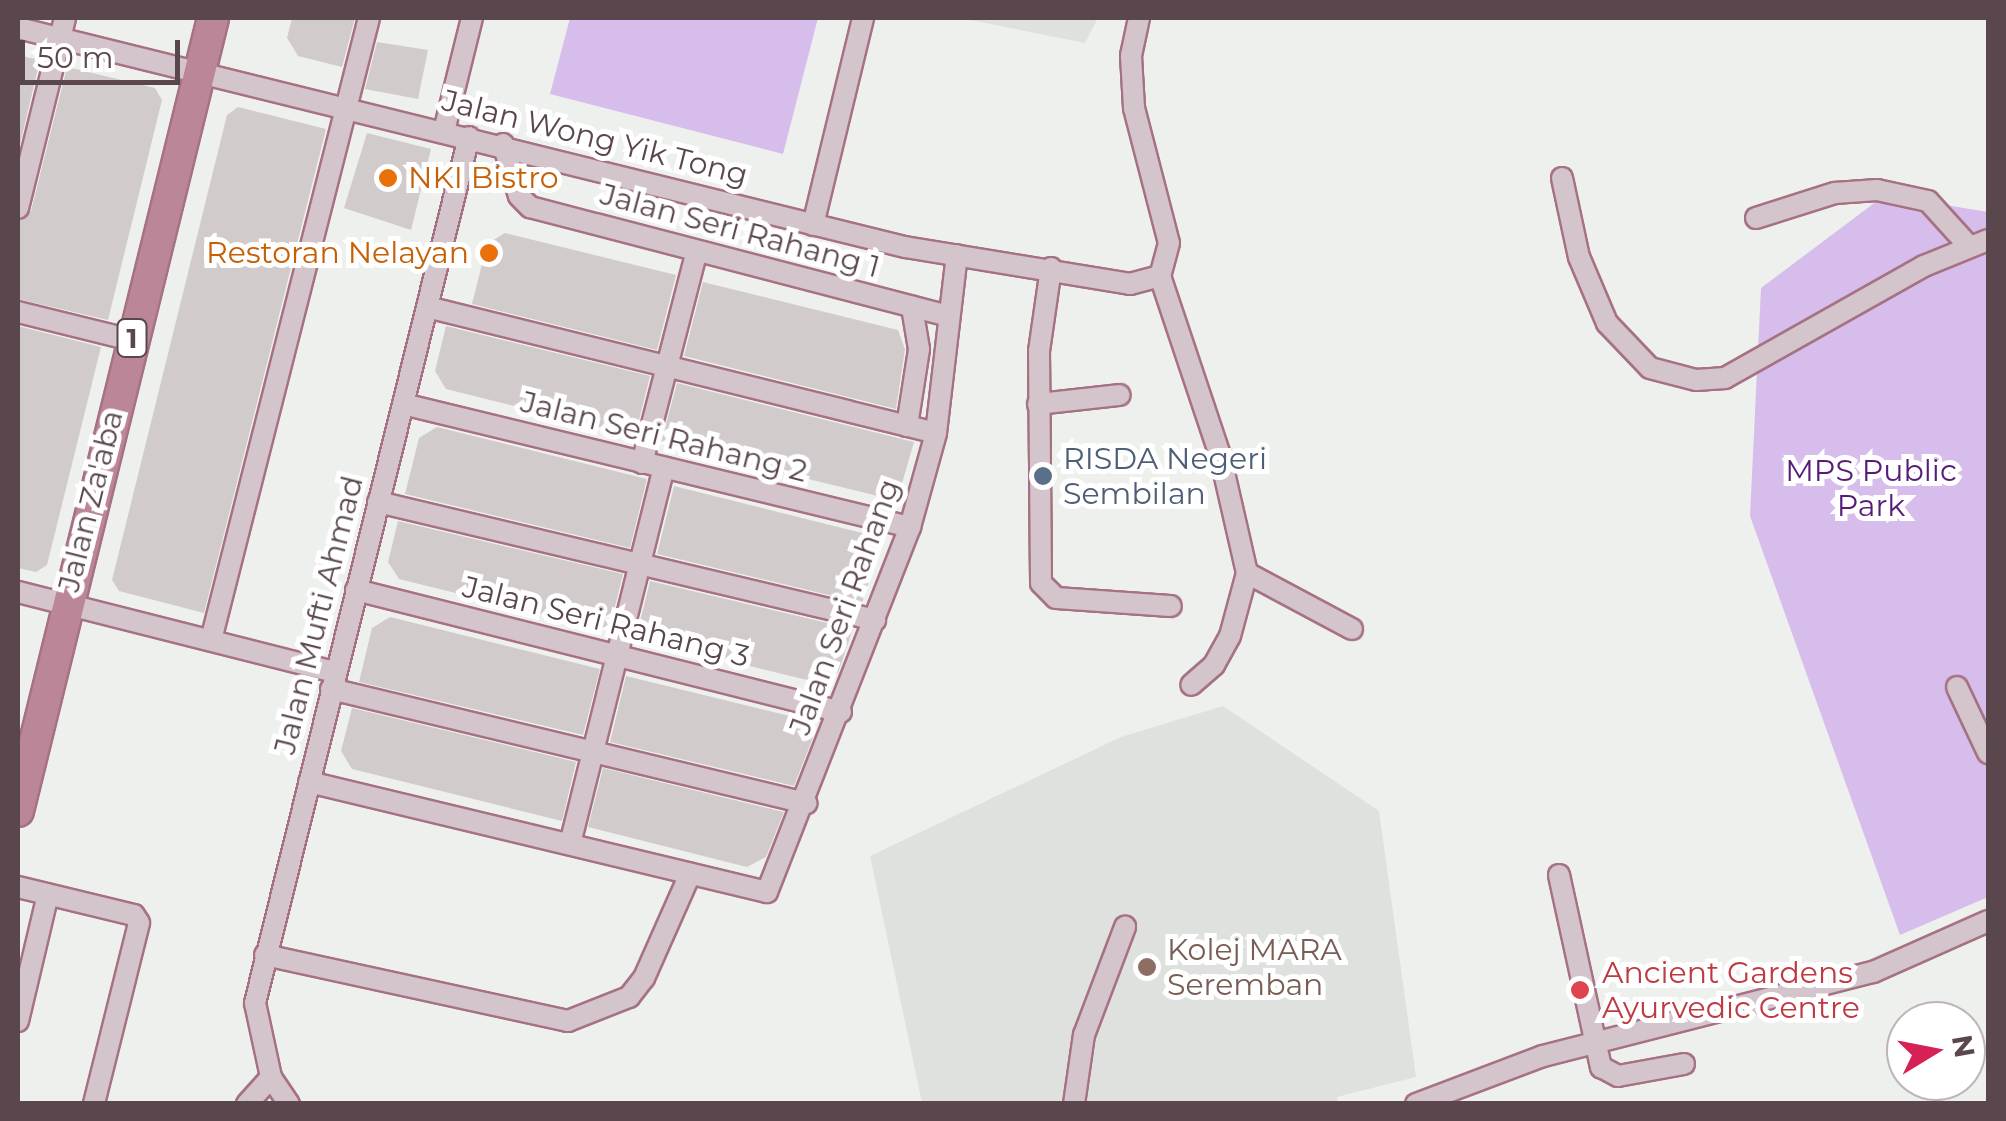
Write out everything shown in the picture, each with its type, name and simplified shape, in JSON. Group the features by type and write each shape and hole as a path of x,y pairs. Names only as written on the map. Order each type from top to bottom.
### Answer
{"highway":[{"name":"Jalan Za'aba","path":"18,812 213,18"}],"street":[{"path":"18,208 64,18"},
{"path":"210,640 368,18"},
{"path":"444,130 472,18"},
{"path":"813,225 863,18"},
{"path":"1139,18 1131,56 1134,108 1168,242 1160,276 1220,455 1248,573 1230,636 1214,665 1192,685"},
{"name":"Jalan Wong Yik Tong","path":"18,28 503,144 813,225 957,256 1051,268 1130,284 1160,276"},
{"name":"Jalan Mufti Ahmad","path":"289,1104 271,1077 255,1002 469,137"},
{"name":"Jalan Seri Rahang 1","path":"503,144 518,196 530,207 945,315"},
{"path":"1562,178 1579,257 1606,323 1650,368 1696,380 1725,378 1966,244 1988,240"},
{"path":"1756,218 1835,193 1877,190 1928,200 1966,244"},
{"path":"642,463 698,250"},
{"name":"Jalan Seri Rahang","path":"690,874 767,892 807,803 910,528 936,433 945,315 957,256"},
{"path":"1051,268 1041,320 1038,404 1046,591 1056,598 1171,606"},
{"path":"427,307 936,433"},
{"path":"907,426 919,349 912,307"},
{"path":"18,312 131,340"},
{"path":"1038,404 1120,395"},
{"name":"Jalan Seri Rahang 2","path":"403,404 910,528"},
{"path":"570,844 664,468"},
{"path":"378,502 875,620"},
{"path":"1248,573 1352,630"},
{"name":"Jalan Seri Rahang 3","path":"356,590 841,712"},
{"path":"18,592 210,640 333,681 593,752 807,803"},
{"path":"1957,686 1988,753"},
{"path":"265,955 568,1021 629,997 644,978 690,874 309,782"},
{"path":"1559,875 1600,1067 1618,1076 1684,1064"},
{"path":"18,886 134,915 138,923 94,1104"},
{"path":"18,1021 48,894"},
{"path":"1414,1102 1596,1042 1873,972 1988,921"},
{"path":"1074,1104 1084,1035 1125,927"},
{"path":"247,1104 271,1077"}],"shaded area":[{"path":"960,18 1098,18 1085,43"},
{"name":"Kolej MARA Seremban","path":"1223,706 1379,811 1416,1077 1337,1097 1338,1103 922,1103 870,856 1121,737"}],"green space":[{"path":"570,18 818,18 783,154 550,94"},
{"name":"MPS Public Park","path":"1885,195 1988,212 1988,897 1900,935 1750,516 1761,288"}],"building":[{"path":"292,18 355,18 342,67 298,56 287,38"},
{"path":"377,42 428,50 418,99 365,89"},
{"path":"18,55 40,60 18,153"},
{"path":"67,67 155,88 162,100 108,320 18,299 18,221 31,211"},
{"path":"238,107 326,129 204,613 119,591 112,580 227,115"},
{"name":"NKI Bistro","path":"367,133 431,149 411,230 344,208"},
{"path":"505,233 676,275 657,350 472,304 487,244"},
{"path":"703,282 898,330 905,349 896,409 684,356"},
{"path":"18,326 101,347 47,565 36,572 18,568"},
{"path":"446,326 650,376 635,436 446,389 435,371"},
{"path":"677,383 914,442 901,487 882,497 661,443"},
{"path":"437,427 647,479 630,548 405,494 419,438"},
{"path":"674,486 870,535 879,552 862,603 657,554"},
{"path":"398,521 623,574 609,631 399,579 388,562"},
{"path":"650,581 853,629 838,673 819,683 636,638"},
{"path":"390,617 600,669 583,735 359,682 372,628"},
{"path":"626,676 806,720 814,735 794,786 610,742"},
{"path":"352,708 576,762 562,821 352,769 341,751"},
{"path":"603,768 784,812 766,857 747,867 588,827"}],"place":[{"name":"NKI Bistro","path":"388,178"},
{"name":"Restoran Nelayan","path":"489,253"},
{"name":"RISDA Negeri Sembilan","path":"1043,476"},
{"name":"Kolej MARA Seremban","path":"1147,967"},
{"name":"Ancient Gardens Ayurvedic Centre","path":"1580,990"}]}
